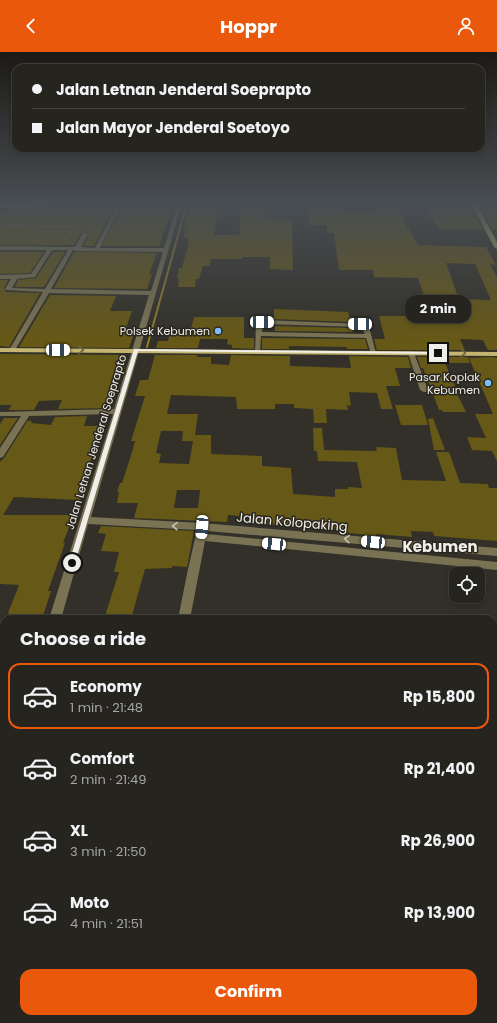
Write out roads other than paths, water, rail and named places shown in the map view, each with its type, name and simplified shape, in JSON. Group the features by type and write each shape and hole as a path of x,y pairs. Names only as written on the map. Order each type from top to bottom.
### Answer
{"main road":[{"path":"0,350 497,354"}],"street":[{"path":"0,277 33,276 51,248"},
{"path":"64,248 166,250"},
{"path":"12,350 46,290 74,249"},
{"name":"Jalan Letnan Jenderal Soeprapto","path":"56,615 166,250"},
{"path":"16,277 9,290 153,293"},
{"path":"257,352 259,323 262,322 353,324 365,326 373,353"},
{"path":"258,334 368,336"},
{"path":"411,353 424,390"},
{"path":"0,414 118,411"},
{"path":"0,455 26,414"},
{"name":"Jalan Kolopaking","path":"85,520 202,532 497,552"},
{"path":"185,615 193,569 202,532 497,566"}],"waterway":[{"path":"147,347 174,248"}],"place":[{"name":"Polsek Kebumen","path":"218,331"},
{"name":"Pasar Koplak Kebumen","path":"488,383"}],"district":[{"name":"Kebumen","path":"440,546"}]}
